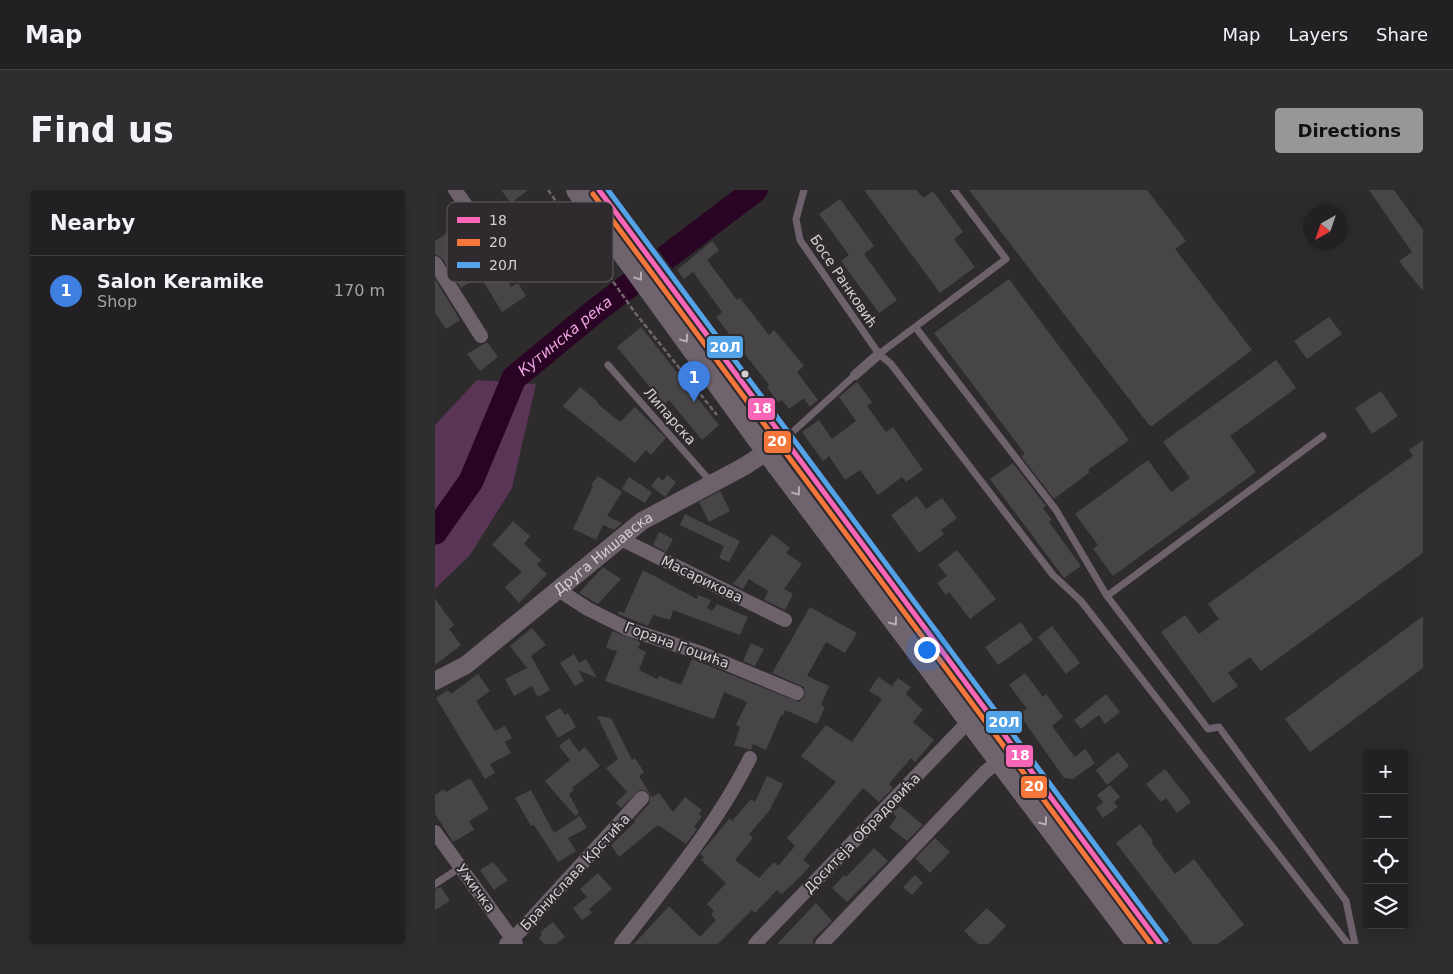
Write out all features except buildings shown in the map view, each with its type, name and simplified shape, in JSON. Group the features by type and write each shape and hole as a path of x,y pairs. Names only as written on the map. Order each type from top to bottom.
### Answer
{"main road":[{"path":"576,190 587,202"},
{"path":"599,190 605,202"},
{"path":"613,216 630,248"},
{"path":"613,230 630,248 663,294 767,453 1136,944"},
{"path":"663,294 784,440 1160,944"}],"street":[{"path":"455,190 464,202"},
{"path":"435,263 481,336"},
{"path":"855,374 879,354"},
{"name":"Друга Нишавска","path":"435,681 466,665 560,591 619,538 642,521 767,453 784,440"},
{"name":"Масарикова","path":"619,538 785,620"},
{"name":"Горана Гоцића","path":"560,591 588,609 629,629 701,652 797,692"},
{"name":"Доситеја Обрадовића","path":"755,944 969,721"},
{"path":"621,944 687,859 741,774 749,758"},
{"path":"822,944 985,772 999,761"},
{"name":"Бранислава Крстића","path":"512,942 642,798"},
{"name":"Ужичка","path":"435,832 512,942"}],"lane":[{"name":"Босе Ранковић","path":"804,190 796,219 801,240 879,354 891,364 1053,575 1081,601 1348,944"},
{"path":"879,354 1006,258 954,190"},
{"path":"915,328 1056,510 1107,596 1208,729 1219,727 1292,824 1346,902 1355,944"},
{"name":"Липарска","path":"608,365 712,484"},
{"path":"784,440 855,374"},
{"path":"1107,596 1323,436"},
{"path":"435,884 461,867"}],"path":[{"path":"548,190 556,202"},
{"path":"613,282 636,314"}],"shaded area":[{"path":"477,380 536,384 512,488 470,555 435,589 435,425"}],"waterway":[{"name":"Кутинска река","path":"435,532 471,481 514,378 594,312 755,190"}],"transit line":[{"name":"18","path":"599,190 608,202"},
{"name":"20Л","path":"608,190 1166,940"},
{"name":"20","path":"593,194 599,202"},
{"name":"18","path":"613,209 1160,944"},
{"name":"20","path":"613,221 1151,944"}],"place":[{"name":"Salon Keramike","path":"694,402"}]}
